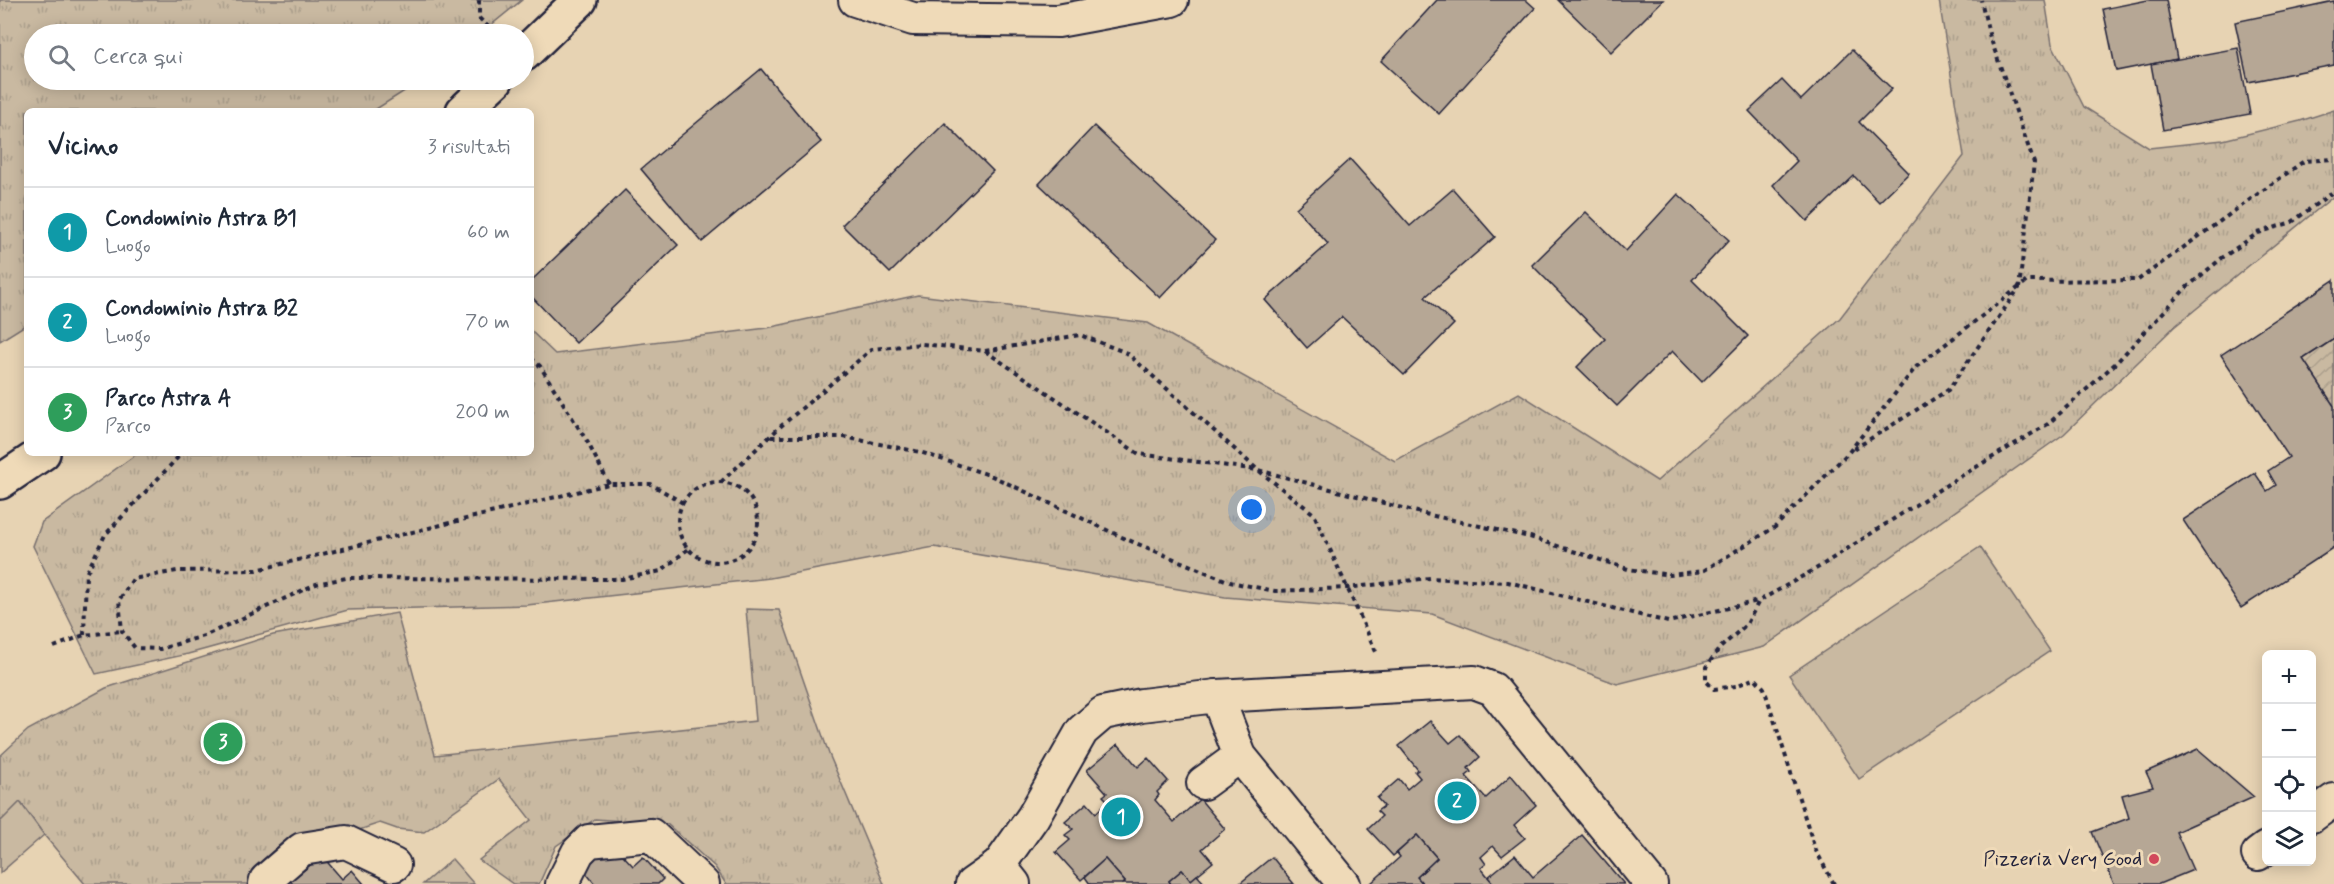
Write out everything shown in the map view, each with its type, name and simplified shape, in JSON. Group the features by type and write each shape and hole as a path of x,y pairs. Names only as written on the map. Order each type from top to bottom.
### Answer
{"street":[{"path":"534,44 580,0"},
{"path":"855,0 913,18 1058,21 1172,0"},
{"path":"467,108 486,90"},
{"path":"0,482 39,456"},
{"path":"972,884 1007,874 1033,817 1082,730 1103,713 1142,705 1217,696 1474,682 1493,689 1651,884"},
{"path":"1217,696 1240,756 1344,884"},
{"path":"1203,783 1240,756"},
{"path":"2316,813 2334,800"},
{"path":"562,884 578,852 589,841 651,836 703,884"},
{"path":"265,884 266,880 302,849 345,842 394,865"}],"path":[{"path":"478,0 479,18 485,24"},
{"path":"1849,452 1948,390 2019,288 2034,163 1989,34 1981,0"},
{"path":"985,351 1140,454 1258,470 1425,514 1530,537 1628,569 1670,575 1702,571 1776,527 1849,452 1916,366 2027,281 2138,280 2304,161 2334,159"},
{"path":"769,437 844,437 920,452 992,476 1126,539 1230,582 1275,591 1347,588 1430,578 1509,582 1668,622 1759,601 1819,567 1948,484 2048,424 2116,363 2186,288 2222,258 2258,233 2292,222 2334,191"},
{"path":"721,483 769,437 872,349 922,344 985,351 1080,335 1127,353 1258,470 1314,514 1377,654 1386,686"},
{"path":"534,361 540,366 588,443 609,484"},
{"path":"84,635 87,574 105,535 179,456"},
{"path":"721,483 734,486 745,493 753,503 758,528 753,541 746,551 723,562 698,557 688,549 678,526 683,502 700,487 721,483"},
{"path":"683,502 651,484 609,484 257,570 177,572 133,579 119,600 122,631 135,648 160,649 204,636 316,584 346,578 622,579 661,571 688,549"},
{"path":"1759,601 1747,624 1719,649 1706,667 1706,681 1714,689 1736,686 1755,678 1764,688 1815,849 1834,884"},
{"path":"54,647 84,635 122,631"}],"green space":[{"path":"0,0 522,0 492,24 24,24 24,90 406,90 378,108 24,108 24,326 0,341"},
{"path":"1939,0 2045,0 2052,44 2084,107 2149,148 2223,140 2334,110 2334,196 2174,327 2064,434 1764,647 1617,684 1432,614 1225,597 934,547 770,578 527,605 348,610 188,654 96,674 33,546 42,522 134,456 534,456 534,334 555,354 767,328 918,295 1148,323 1395,461 1519,393 1657,481 1840,318 1964,156"},
{"path":"2334,339 2334,406 2303,359"},
{"path":"1980,547 2050,651 1859,779 1789,675"},
{"path":"746,609 779,610 829,754 884,884 726,884 715,867 667,824 595,819 556,846 539,884 513,884 479,860 531,820 499,779 424,832 397,829 380,823 356,831 325,832 282,843 263,860 248,884 85,884 21,803 0,822 0,756 28,730 106,688 273,635 397,613 435,755 756,721"},
{"path":"20,802 44,835 0,873 0,822"},
{"path":"452,859 474,884 423,884"}],"building":[{"path":"1437,0 1526,0 1535,8 1439,114 1381,61"},
{"path":"1558,0 1663,0 1611,52"},
{"path":"2148,0 2166,0 2177,59 2116,71 2103,9"},
{"path":"2334,1 2334,65 2248,82 2235,22"},
{"path":"2238,48 2250,114 2163,130 2151,64"},
{"path":"1852,50 1892,89 1859,122 1909,173 1879,202 1854,176 1807,221 1773,185 1797,161 1749,111 1782,80 1801,100"},
{"path":"761,69 821,142 702,242 641,169"},
{"path":"945,123 993,171 890,273 842,225"},
{"path":"1094,126 1215,240 1160,298 1039,184"},
{"path":"1350,159 1410,226 1453,189 1495,237 1425,297 1454,324 1404,375 1342,317 1307,348 1265,300 1328,244 1296,208"},
{"path":"625,190 678,245 576,343 534,299 534,278"},
{"path":"1678,194 1729,240 1692,280 1748,336 1702,382 1672,351 1617,406 1577,367 1605,339 1532,265 1586,212 1626,251"},
{"path":"2334,280 2334,339 2303,359 2334,406 2334,547 2241,608 2183,520 2255,473 2267,491 2276,485 2268,471 2289,457 2221,355"},
{"path":"1430,721 1450,743 1460,735 1480,757 1468,768 1471,772 1466,776 1486,798 1511,775 1536,805 1514,825 1525,838 1502,856 1493,846 1481,857 1486,864 1481,868 1494,884 1423,884 1417,877 1437,858 1417,835 1393,856 1368,829 1382,816 1377,811 1384,806 1377,798 1399,779 1407,789 1420,778 1415,772 1418,770 1399,746"},
{"path":"1118,744 1138,767 1148,758 1168,781 1157,792 1159,795 1155,800 1174,822 1200,799 1225,829 1202,849 1213,862 1191,880 1182,870 1169,881 1172,884 1123,884 1125,882 1105,859 1081,880 1056,852 1070,840 1065,835 1073,829 1065,822 1087,803 1096,813 1108,801 1103,796 1107,793 1087,770"},
{"path":"2198,749 2254,797 2176,832 2193,870 2159,884 2114,884 2092,832 2129,818 2122,795 2153,787 2146,772"},
{"path":"1417,835 1437,858 1417,877 1423,884 1370,884 1400,857 1397,853"},
{"path":"1582,835 1624,884 1494,884 1488,877 1515,855 1533,877"},
{"path":"612,843 633,866 643,857 663,879 658,884 595,884 582,868"},
{"path":"322,856 342,879 352,870 364,884 293,884 290,881"},
{"path":"1272,857 1294,884 1239,884"},
{"path":"1105,859 1125,882 1123,884 1090,884 1085,877"},
{"path":"1182,870 1191,880 1197,875 1205,884 1171,884 1169,881"}],"place":[{"name":"Parco Astra A","path":"223,742"},
{"name":"Condominio Astra B2","path":"1457,801"},
{"name":"Condominio Astra B1","path":"1121,817"},
{"name":"Pizzeria Very Good","path":"2154,859"}]}
